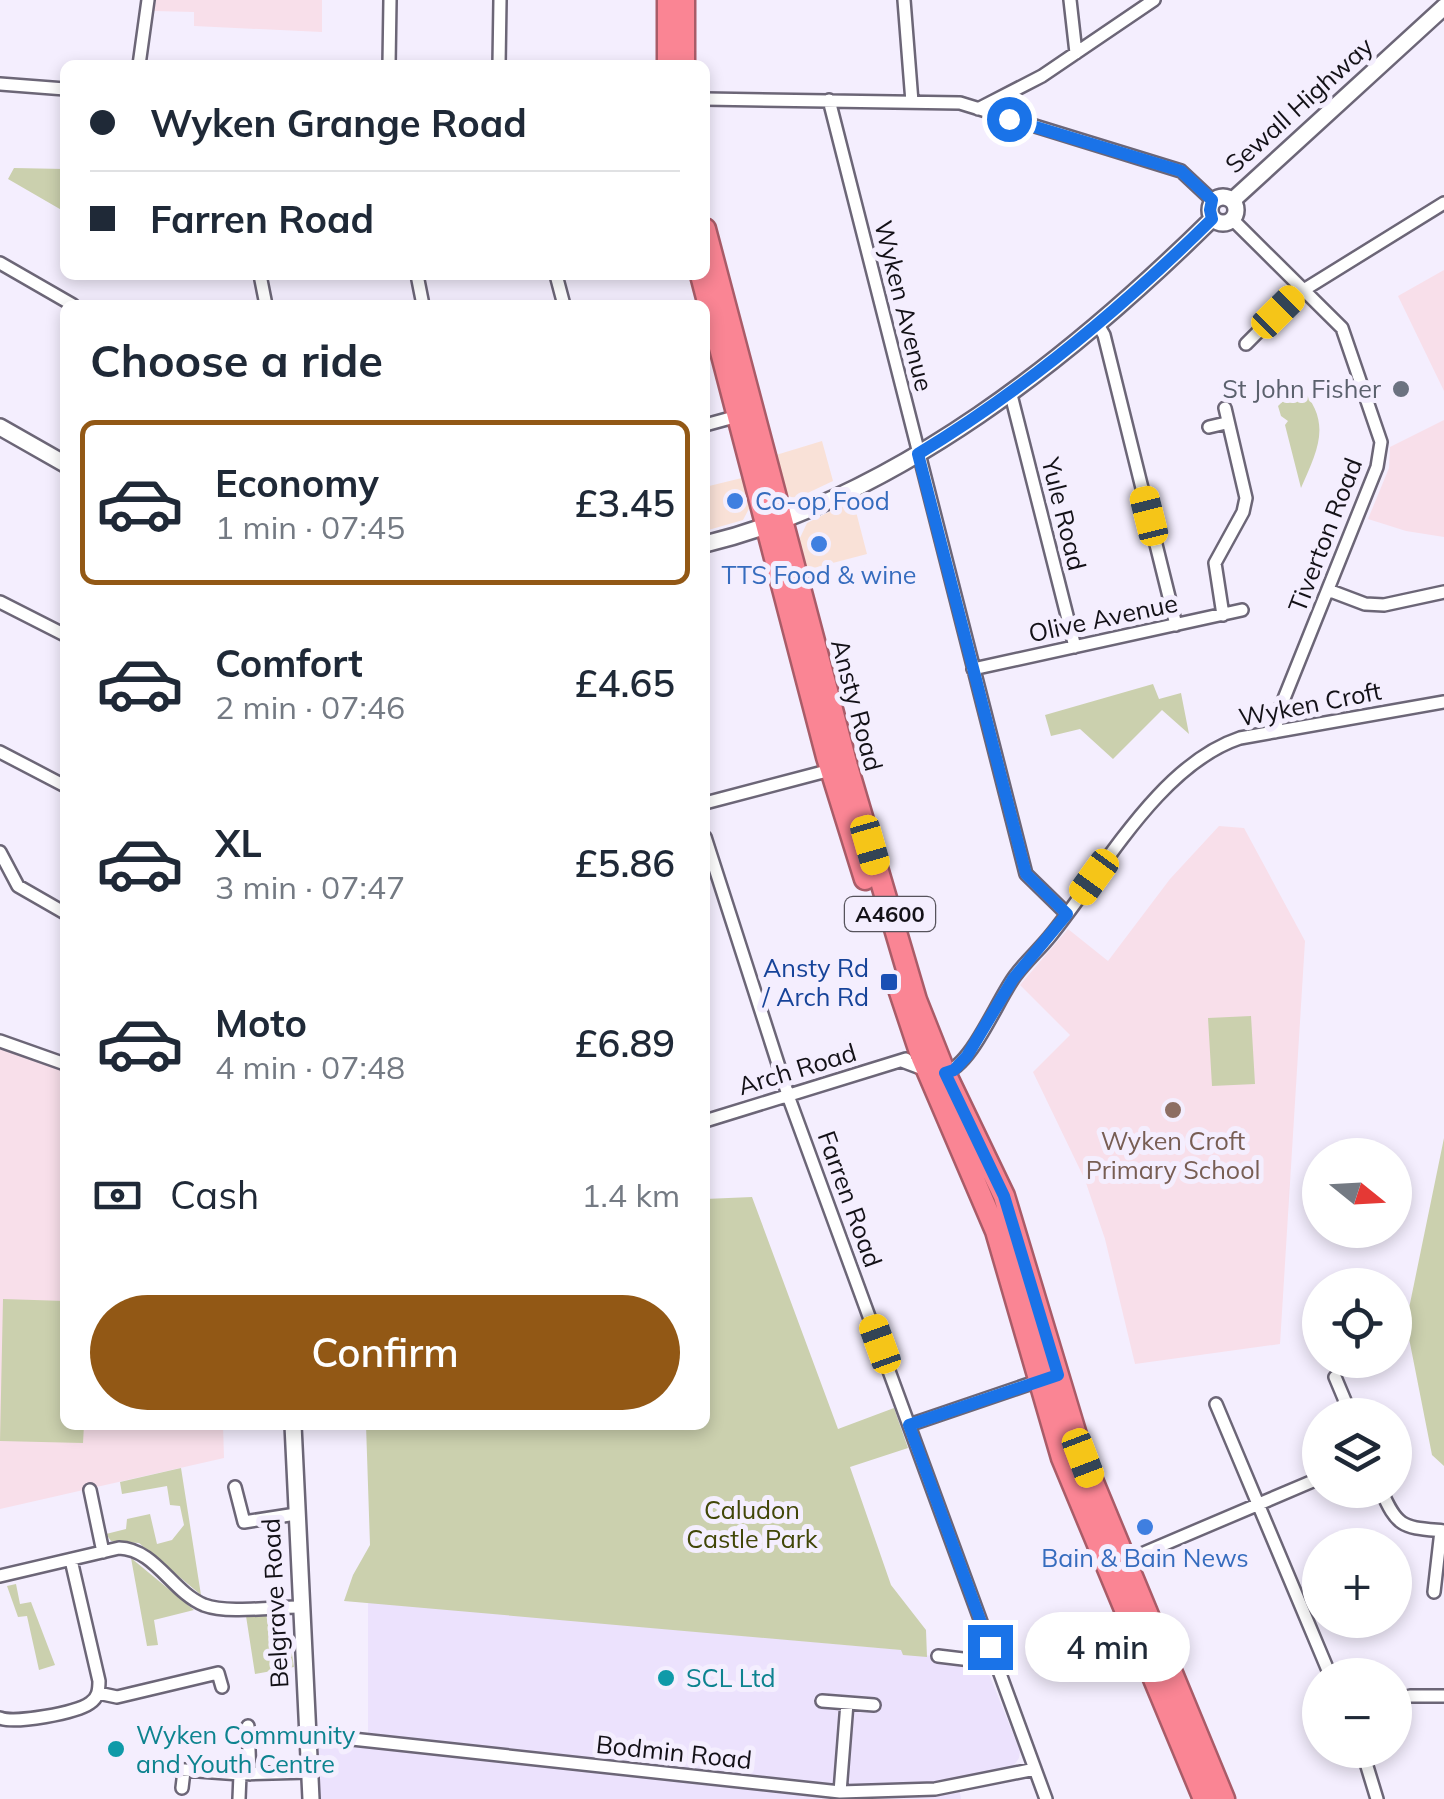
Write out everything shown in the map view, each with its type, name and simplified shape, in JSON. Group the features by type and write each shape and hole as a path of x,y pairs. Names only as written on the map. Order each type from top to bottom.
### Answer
{"highway":[{"path":"668,0 668,60"},
{"path":"684,0 684,60"},
{"name":"Ansty Road","path":"710,251 833,769 907,972 927,1064 1004,1196 1048,1378 1062,1458 1204,1799"},
{"name":"Ansty Road","path":"710,309 738,416 776,524"},
{"name":"Ansty Road","path":"1048,1378 1224,1799"},
{"path":"1125,1560 1118,1572 1142,1647"}],"street":[{"path":"141,60 148,0"},
{"path":"389,60 390,0"},
{"path":"499,60 500,0"},
{"path":"904,0 912,102"},
{"path":"1070,0 1076,52"},
{"path":"978,109 1042,76 1154,0"},
{"name":"Sewall Highway","path":"1233,200 1444,7"},
{"path":"0,84 60,89"},
{"path":"710,99 954,103 1181,171 1212,200"},
{"name":"Wyken Avenue","path":"829,100 1026,874 1067,914"},
{"path":"1212,200 1233,200 1236,208 1233,220 1224,223 1212,219"},
{"path":"1212,200 1212,219"},
{"path":"1246,344 1294,296 1444,203"},
{"path":"710,543 776,524 918,454 1098,324 1212,219"},
{"name":"Tiverton Road","path":"1233,220 1342,328 1381,442 1377,467 1279,710 1275,732"},
{"path":"0,263 65,300"},
{"path":"1098,324 1104,335 1176,625"},
{"name":"Yule Road","path":"1010,391 1075,648"},
{"path":"1222,615 1216,563 1246,502 1225,408"},
{"path":"710,423 738,416"},
{"path":"1210,427 1226,423"},
{"path":"0,427 60,461"},
{"path":"1328,590 1365,604 1444,592"},
{"path":"0,602 60,632"},
{"name":"Olive Avenue","path":"973,670 1242,610"},
{"name":"Wyken Croft","path":"927,1064 956,1068 1013,979 1118,844 1190,764 1224,744 1444,702"},
{"path":"0,752 60,783"},
{"path":"710,802 833,769"},
{"path":"0,852 18,886 60,910"},
{"name":"Farren Road","path":"710,853 788,1095 1046,1799"},
{"path":"0,1041 60,1062"},
{"name":"Arch Road","path":"710,1120 788,1095 927,1064"},
{"path":"909,1425 1048,1378"},
{"path":"1216,1404 1323,1658"},
{"name":"Belgrave Road","path":"292,1430 309,1799"},
{"path":"1125,1560 1302,1486"},
{"path":"234,1487 244,1522 296,1514"},
{"path":"90,1490 104,1552"},
{"path":"1391,1508 1399,1524 1442,1531 1434,1592"},
{"path":"0,1576 119,1548 135,1550 192,1599 209,1606 300,1607"},
{"path":"0,1718 17,1722 86,1705 98,1692 99,1681 72,1560"},
{"path":"938,1656 996,1663"},
{"path":"98,1692 117,1697 218,1673 222,1687"},
{"path":"1412,1696 1444,1696"},
{"path":"822,1701 874,1704"},
{"path":"840,1792 847,1703"},
{"path":"239,1799 248,1726"},
{"name":"Bodmin Road","path":"306,1734 840,1792 935,1789 1035,1770"},
{"path":"1368,1768 1377,1799"},
{"path":"182,1788 178,1770 310,1776"}],"shaded area":[{"path":"156,0 322,0 322,32 194,26 194,12 154,11"},
{"path":"1444,270 1444,391 1398,296"},
{"path":"1444,420 1444,537 1368,519 1389,468 1390,447"},
{"path":"822,441 833,481 795,499 785,494 776,455"},
{"path":"746,477 752,503 743,520 710,530 710,486"},
{"path":"853,500 867,554 806,570 799,540 807,523"},
{"name":"Wyken Croft Primary School","path":"1219,826 1244,828 1305,941 1280,1344 1135,1364 1105,1239 1085,1180 1033,1072 1070,1035 1020,985 1068,929 1108,961 1170,879"},
{"path":"0,1049 60,1068 60,1430 223,1430 224,1458 0,1509"},
{"path":"368,1601 902,1650 931,1656 934,1662 987,1669 1020,1751 1019,1758 1012,1768 958,1780 961,1799 318,1799 315,1749 322,1743 368,1746"}],"green space":[{"path":"14,168 60,169 60,209 8,179"},
{"path":"1299,386 1310,399 1319,424 1317,448 1301,488 1285,425 1288,421 1281,416 1278,406"},
{"path":"1153,684 1159,699 1181,693 1189,734 1162,710 1113,759 1080,729 1051,736 1045,715"},
{"path":"1251,1016 1255,1084 1212,1086 1208,1018"},
{"path":"1444,1138 1444,1466 1432,1455 1412,1353 1412,1294"},
{"name":"Caludon Castle Park","path":"752,1197 838,1429 894,1408 908,1448 850,1467 891,1585 926,1630 927,1657 903,1655 901,1650 344,1601 370,1545 366,1430 710,1430 710,1199"},
{"path":"3,1299 60,1301 60,1430 84,1430 83,1443 0,1441"},
{"path":"181,1468 201,1595 139,1543 111,1541 106,1534 126,1529 127,1519 150,1514 157,1544 172,1540 184,1525 180,1506 170,1505 167,1486 122,1494 120,1482"},
{"path":"131,1558 194,1610 154,1620 158,1645 147,1646"},
{"path":"16,1584 20,1604 31,1602 55,1665 39,1670 27,1616 18,1617 7,1586"},
{"path":"266,1613 272,1650 291,1648 294,1667 255,1674 246,1616"}],"place":[{"name":"St John Fisher","path":"1401,389"},
{"name":"Co-op Food","path":"735,501"},
{"name":"TTS Food & wine","path":"819,544"},
{"name":"Ansty Rd / Arch Rd","path":"889,982"},
{"name":"Wyken Croft Primary School","path":"1173,1110"},
{"name":"Bain & Bain News","path":"1145,1527"},
{"name":"SCL Ltd","path":"666,1678"},
{"name":"Wyken Community and Youth Centre","path":"116,1749"}],"route":[{"path":"990,1647 909,1425 1058,1375 1004,1196 945,1073 954,1070 967,1056 1013,979 1067,914 1026,874 918,454 1098,324 1212,219 1212,200 1184,172 1009,119"}]}
